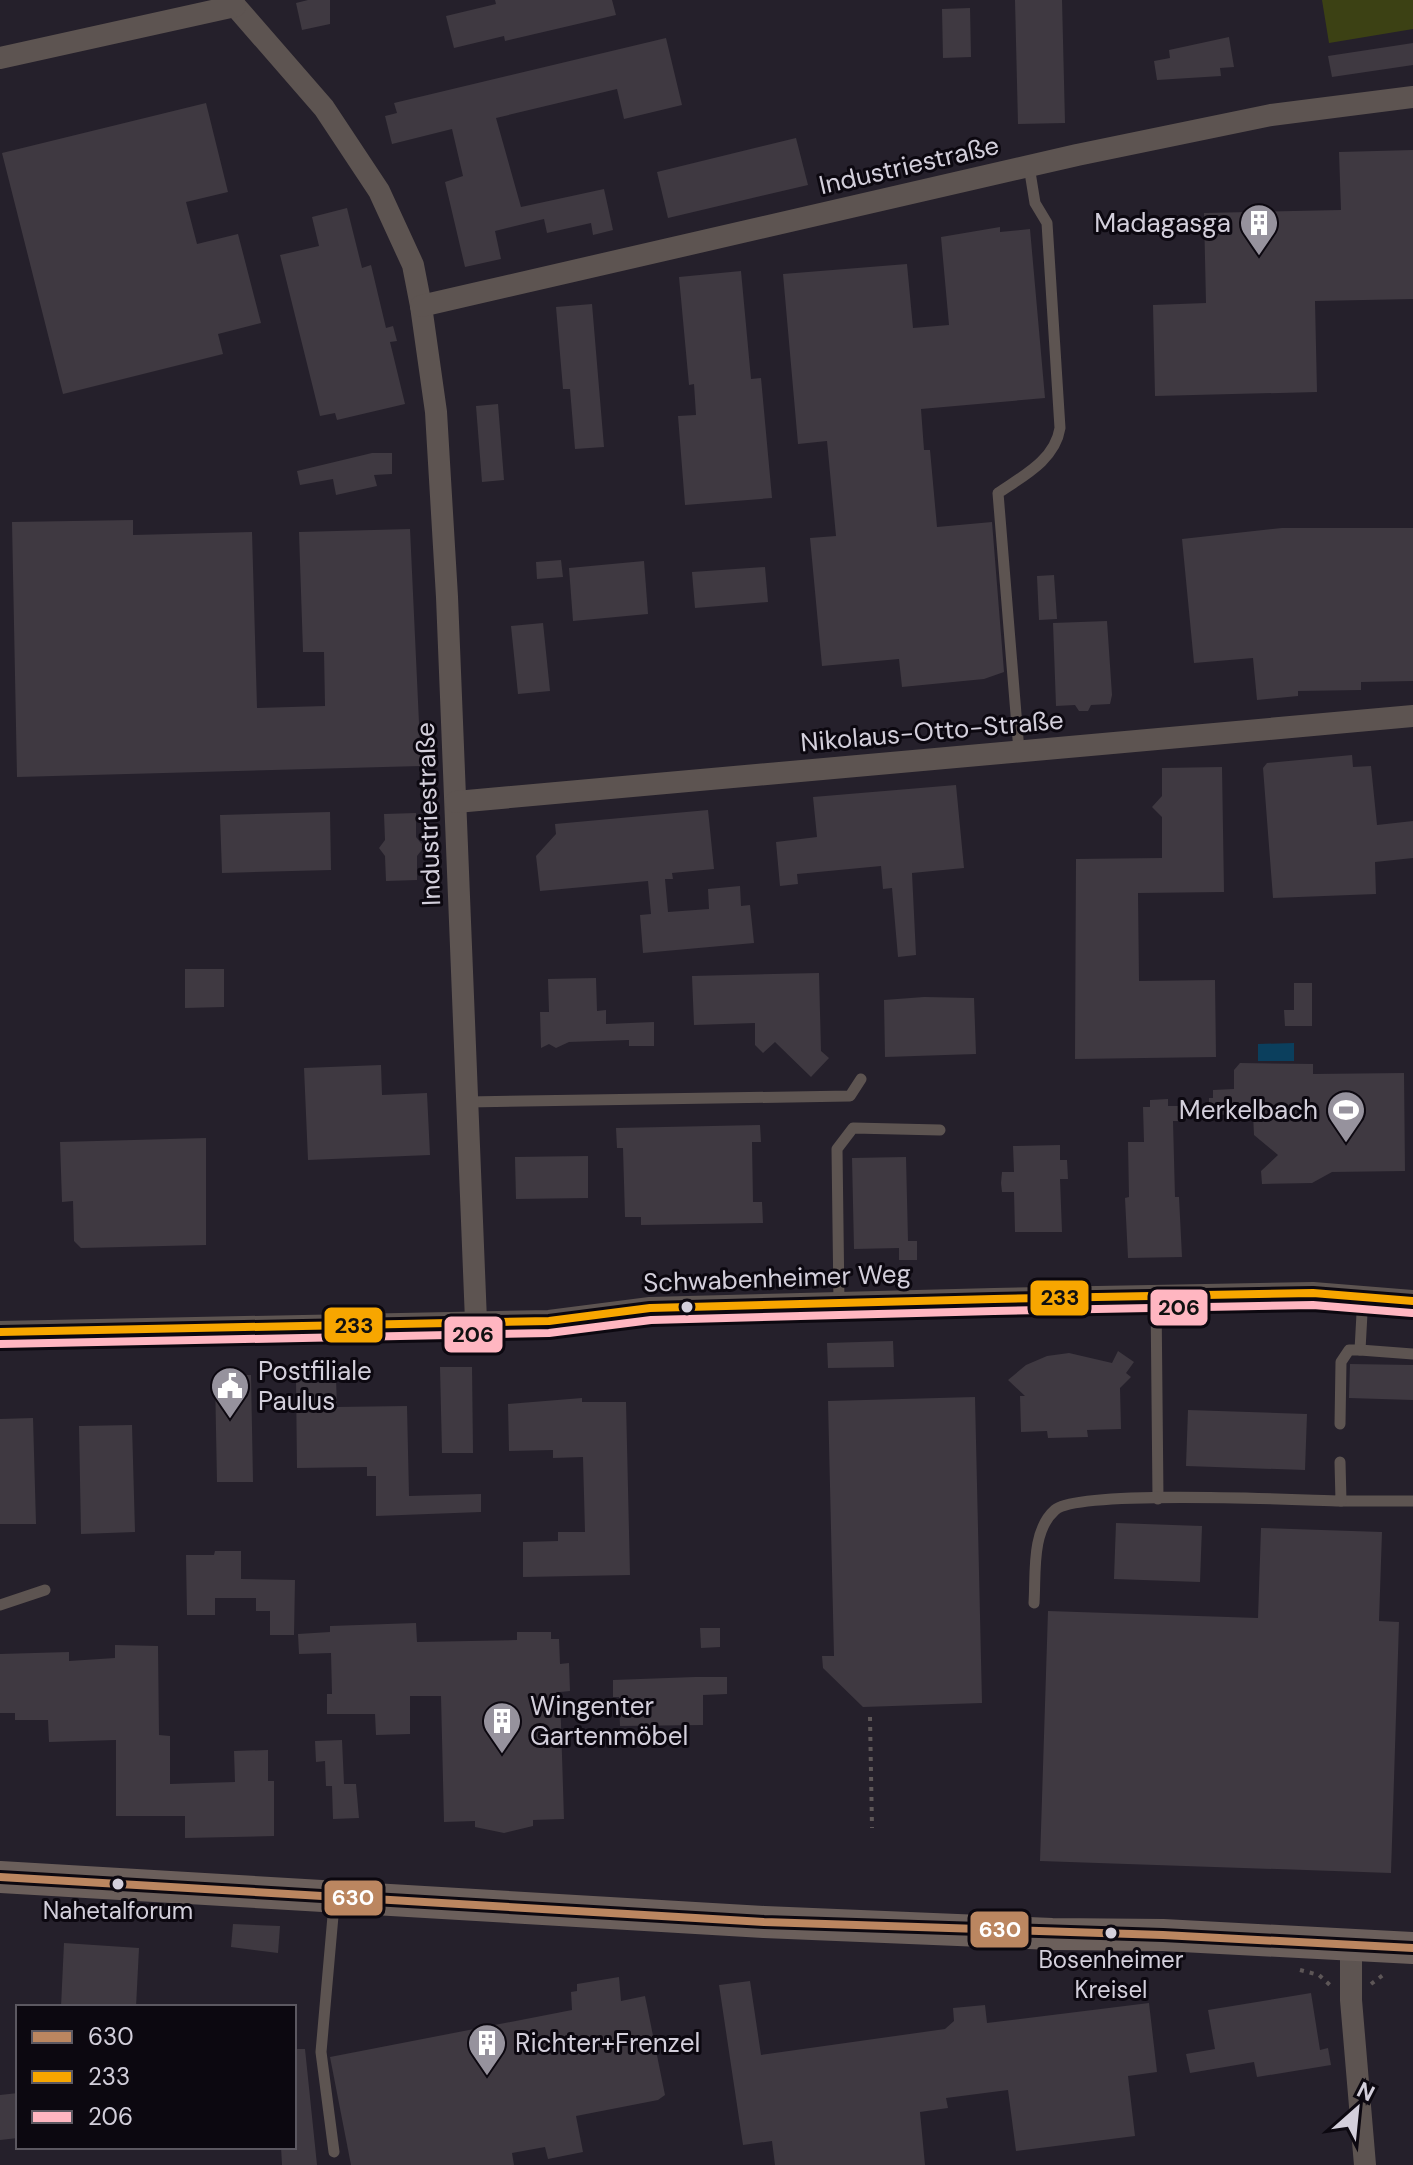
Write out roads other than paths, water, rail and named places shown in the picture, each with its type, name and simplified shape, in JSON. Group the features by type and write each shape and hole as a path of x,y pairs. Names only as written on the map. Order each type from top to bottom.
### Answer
{"street":[{"path":"0,58 232,3"},
{"name":"Industriestraße","path":"232,3 324,108 379,191 413,265 421,306 436,412 456,802 476,1321"},
{"name":"Industriestraße","path":"421,306 1029,166 1271,115 1413,97"},
{"name":"Nikolaus-Otto-Straße","path":"456,802 1413,716"},
{"name":"Schwabenheimer Weg","path":"0,1332 549,1321 650,1308 1156,1296 1363,1295 1413,1301"},
{"path":"0,1877 764,1922 1351,1952 1413,1963"},
{"path":"0,1894 333,1916 932,1947 1351,1952 1413,1948"},
{"path":"1351,1952 1351,2000 1365,2165"}],"lane":[{"path":"1019,751 998,493 1050,454 1058,441 1060,428 1047,223 1035,203 1029,166"},
{"path":"467,1102 850,1096 861,1079"},
{"path":"839,1303 837,1149 853,1128 940,1130"},
{"path":"1360,1350 1363,1295"},
{"path":"1156,1296 1158,1499"},
{"path":"1340,1424 1341,1362 1349,1350 1413,1354"},
{"path":"1340,1462 1341,1501"},
{"path":"1034,1603 1040,1529 1056,1508 1075,1502 1158,1499 1413,1501"},
{"path":"0,1605 45,1590"},
{"path":"333,1916 321,2052 334,2152"}],"water":[{"path":"1294,1043 1294,1061 1258,1061 1258,1044"}],"place":[{"name":"Madagasga","path":"1259,257"},
{"name":"Merkelbach","path":"1346,1144"},
{"name":"Postfiliale Paulus","path":"230,1420"},
{"name":"Wingenter Gartenmöbel","path":"502,1755"},
{"name":"Nahetalforum","path":"118,1884"},
{"name":"Bosenheimer Kreisel","path":"1111,1933"},
{"name":"Richter+Frenzel","path":"487,2077"}]}
